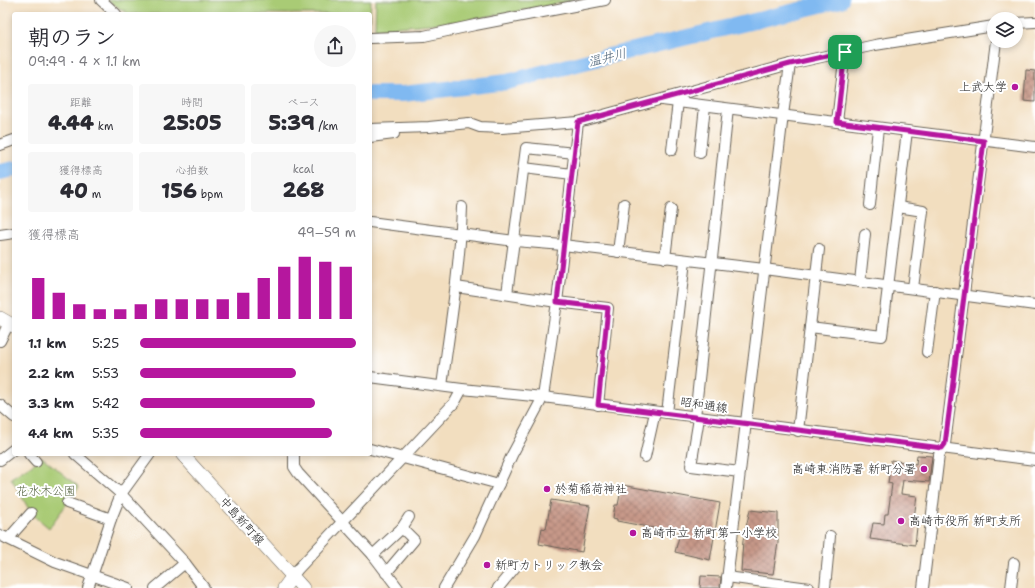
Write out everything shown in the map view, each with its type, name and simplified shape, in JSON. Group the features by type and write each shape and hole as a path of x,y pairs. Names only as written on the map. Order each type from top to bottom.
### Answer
{"main road":[{"name":"中島新町線","path":"184,456 303,588"},
{"path":"284,588 292,576"}],"street":[{"path":"101,0 114,12"},
{"path":"372,40 424,36 604,0"},
{"path":"1023,23 1035,22"},
{"path":"372,129 412,128 469,123 489,128 574,122 790,64 875,45 987,27"},
{"path":"923,588 940,455 945,444 995,48"},
{"path":"837,122 845,52"},
{"path":"726,588 790,64"},
{"path":"657,100 1035,147"},
{"path":"672,150 678,102"},
{"path":"700,153 705,106"},
{"path":"728,109 711,264 692,466 740,472"},
{"path":"444,588 475,536 499,484 543,397 557,302 575,153 574,122"},
{"path":"372,137 406,132 412,128"},
{"path":"870,205 878,128"},
{"path":"810,327 882,336 907,131"},
{"path":"0,145 12,141"},
{"path":"507,294 526,148 575,153"},
{"path":"524,168 572,174"},
{"path":"618,252 624,204"},
{"path":"442,386 456,287 462,207"},
{"path":"898,207 923,211 913,288"},
{"path":"665,258 671,209"},
{"path":"372,222 515,241 564,245 711,264 764,269 1035,305"},
{"path":"0,235 12,233"},
{"path":"860,282 865,234"},
{"path":"798,431 819,249"},
{"path":"667,413 686,261"},
{"path":"456,287 608,308 598,405"},
{"path":"927,352 935,291"},
{"path":"0,341 8,322"},
{"name":"昭和通線","path":"372,377 462,389 543,397 798,431 1035,460"},
{"path":"292,576 455,402 462,389"},
{"path":"0,406 12,415"},
{"path":"646,457 655,412"},
{"path":"372,450 499,484"},
{"path":"0,460 12,451"},
{"path":"77,456 121,494 185,563 204,588"},
{"path":"88,588 121,494 149,456"},
{"path":"294,456 294,467 298,473 373,555 398,588"},
{"path":"67,503 111,519"},
{"path":"31,513 2,536 55,562 128,588"},
{"path":"373,555 402,528 409,517"},
{"path":"386,572 414,540 402,528"},
{"path":"825,588 830,536"},
{"path":"155,588 185,563"},
{"path":"1011,588 1014,563"},
{"path":"502,586 516,566"},
{"path":"727,577 808,588"}],"green space":[{"path":"107,0 371,0 370,12 126,12"},
{"path":"376,0 575,0 462,21 375,29"},
{"name":"花水木公園","path":"42,457 79,487 49,528 31,513 11,478"}],"building":[{"path":"1026,70 1035,71 1035,102 1024,101"},
{"path":"917,455 932,456 929,482 903,480 901,494 917,496 914,518 918,518 915,545 870,539 873,523 884,524 885,514 888,514 892,484 888,483 891,460 916,464"},
{"path":"622,485 720,503 710,560 675,552 680,533 617,521 617,519 613,518 615,505 618,505"},
{"path":"551,500 590,506 582,552 539,544 542,528 546,529"},
{"path":"750,510 778,513 778,543 773,574 741,571 743,540"},
{"path":"701,576 721,577 720,588 700,588"}],"waterway":[{"name":"温井川","path":"372,94 403,94 507,82 841,0"},
{"name":"温井川","path":"0,172 12,169"}],"place":[{"name":"上武大学","path":"1015,87"},
{"name":"高崎東消防署 新町分署","path":"924,469"},
{"name":"於菊稲荷神社","path":"547,489"},
{"name":"高崎市役所 新町支所","path":"901,521"},
{"name":"高崎市立 新町第一小学校","path":"633,533"},
{"name":"新町カトリック教会","path":"487,565"}],"route":[{"path":"845,52 837,122 984,141 945,444 942,448 598,405 608,308 557,302 578,122 790,64 845,52"}]}
